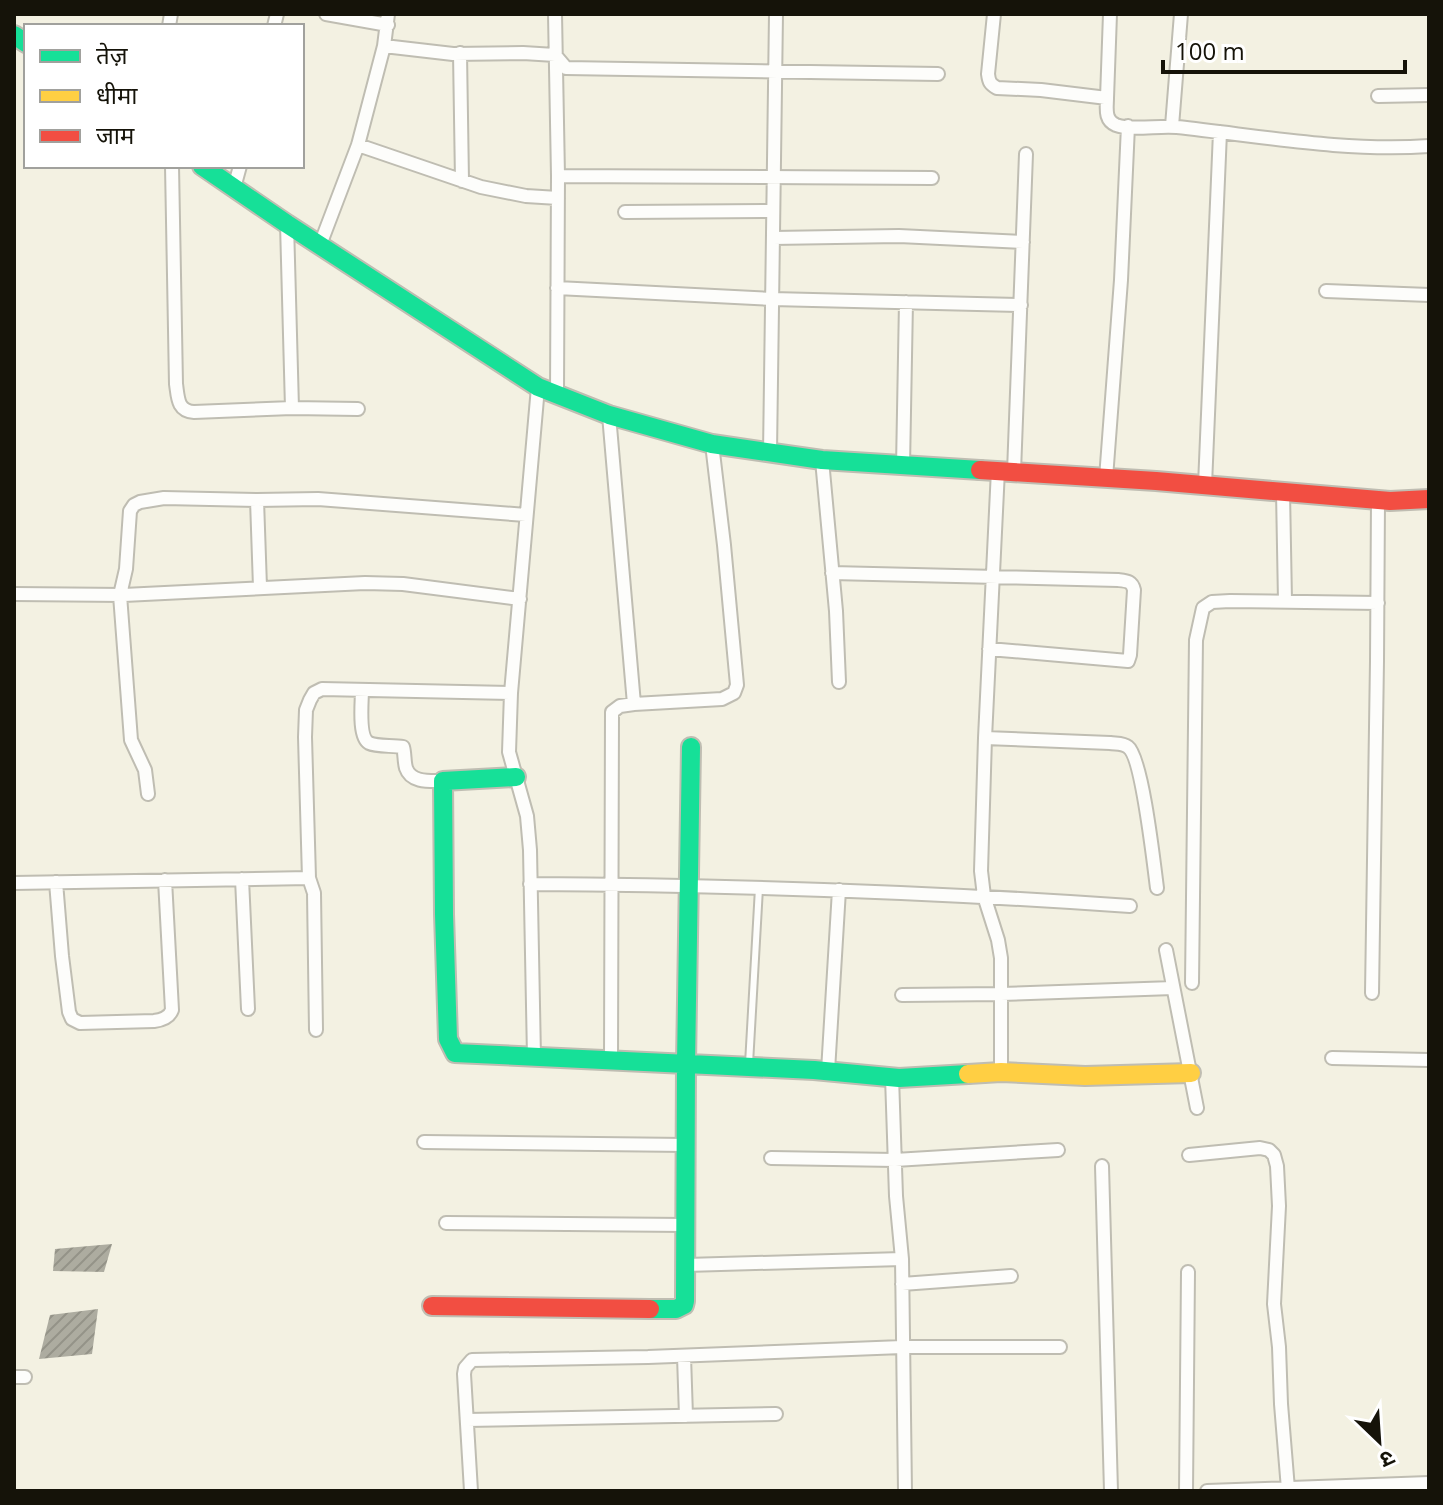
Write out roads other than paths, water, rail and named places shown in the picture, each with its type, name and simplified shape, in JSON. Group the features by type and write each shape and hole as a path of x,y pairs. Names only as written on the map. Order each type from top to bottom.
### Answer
{"street":[{"path":"320,245 358,145 388,20 326,14"},
{"path":"555,14 557,395"},
{"path":"770,453 776,14"},
{"path":"994,14 988,74 992,85 997,88 1107,98"},
{"path":"1110,14 1106,111 1114,124 1172,126 1330,146 1429,146"},
{"path":"1172,126 1181,14"},
{"path":"384,46 460,53 555,55 566,68 938,74"},
{"path":"460,53 462,181"},
{"path":"1378,96 1429,95"},
{"path":"1106,478 1121,280 1128,126"},
{"path":"1205,485 1220,132"},
{"path":"358,145 481,187 526,196 558,198"},
{"path":"1001,1072 1001,958 984,896 981,871 992,577 1006,471 1021,305 1026,154"},
{"path":"172,168 178,403 184,410 194,412 358,409"},
{"path":"205,168 538,387 609,415 712,444 822,460 1205,485 1378,500 1429,499"},
{"path":"234,188 239,168"},
{"path":"558,176 932,178"},
{"path":"625,212 773,211"},
{"path":"287,224 292,408"},
{"path":"773,238 899,236 1023,242"},
{"path":"557,288 772,299 1021,305"},
{"path":"1326,291 1429,295"},
{"path":"903,466 906,302"},
{"path":"534,1057 527,816 509,752 511,693 538,387"},
{"path":"609,415 634,704"},
{"path":"611,1060 612,712 620,706 634,704 722,699 734,693 737,685 712,444"},
{"path":"822,460 839,682"},
{"path":"1283,492 1285,601"},
{"path":"148,794 145,770 131,740 120,595 126,569 130,511 134,505 149,499 164,498 318,499 526,515"},
{"path":"257,500 260,587"},
{"path":"1372,993 1378,500"},
{"path":"832,573 1129,581 1133,584 1128,661 989,649"},
{"path":"14,594 120,595 330,584 390,584 520,599"},
{"path":"1192,983 1196,640 1203,608 1212,602 1230,601 1378,603"},
{"path":"316,1030 314,893 309,878 305,737 306,710 314,693 322,689 511,693"},
{"path":"362,690 365,739 369,743 403,747 406,769 410,775 425,781 516,777"},
{"path":"985,738 1124,744 1131,749 1143,793 1157,888"},
{"path":"432,1306 676,1309 684,1305 691,747"},
{"path":"443,781 450,1046 455,1053 828,1071 892,1077 1001,1072 1085,1076 1191,1073"},
{"path":"14,883 309,878"},
{"path":"242,879 248,1009"},
{"path":"56,882 62,956 72,1019 80,1023 140,1022 163,1020 172,1010 165,880"},
{"path":"530,884 839,890 1130,906"},
{"path":"828,1071 839,890"},
{"path":"1166,950 1197,1108"},
{"path":"902,995 1173,988"},
{"path":"1332,1058 1429,1060"},
{"path":"892,1077 902,1259 905,1491"},
{"path":"424,1142 686,1145"},
{"path":"1189,1155 1260,1148 1274,1155 1279,1206 1274,1304 1288,1489"},
{"path":"771,1158 895,1160 1058,1150"},
{"path":"1102,1166 1111,1491"},
{"path":"446,1223 686,1225"},
{"path":"686,1265 902,1259"},
{"path":"1186,1491 1188,1272"},
{"path":"902,1284 1011,1276"},
{"path":"471,1491 464,1374 472,1360 684,1356 902,1347 1060,1347"},
{"path":"684,1356 686,1416"},
{"path":"467,1420 776,1414"},
{"path":"1207,1491 1429,1483"}],"lane":[{"path":"748,1068 759,888"}]}
